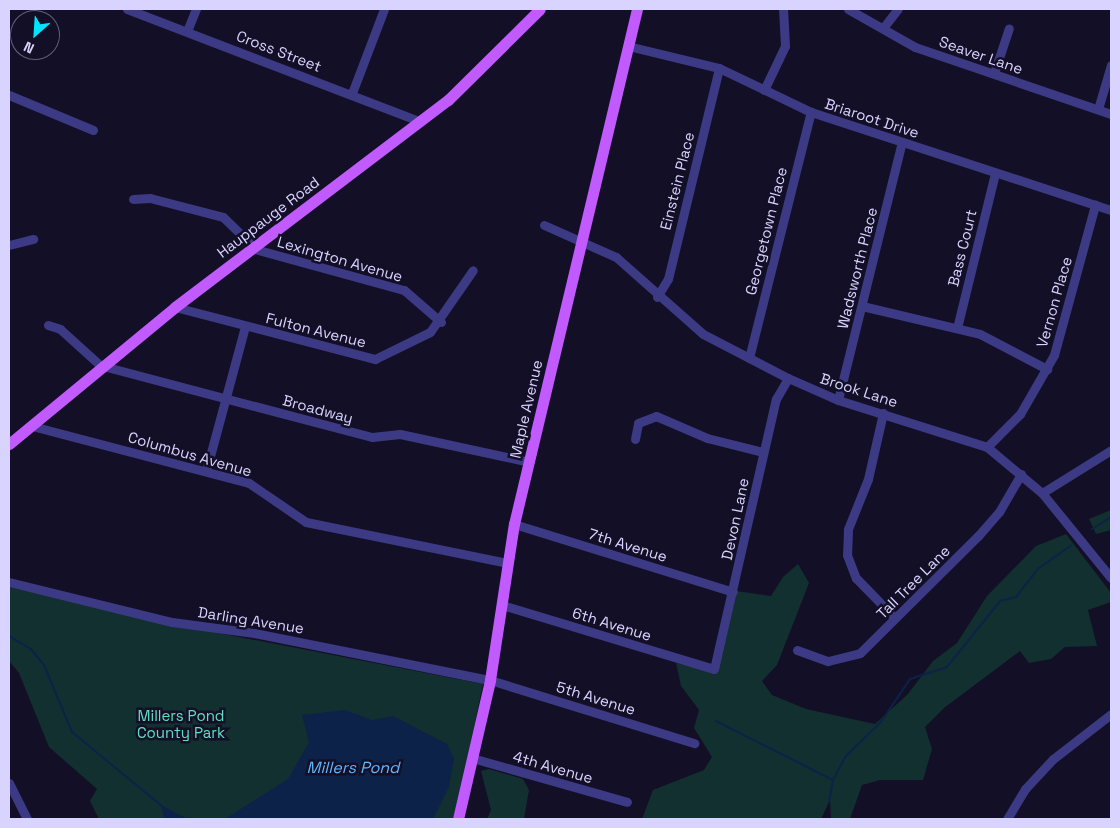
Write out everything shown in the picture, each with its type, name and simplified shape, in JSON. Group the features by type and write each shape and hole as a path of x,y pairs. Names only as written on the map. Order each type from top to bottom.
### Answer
{"main road":[{"name":"Hauppauge Road","path":"9,444 175,307 448,100 540,9"},
{"name":"Maple Avenue","path":"458,819 490,680 514,524 637,9"}],"street":[{"name":"Cross Street","path":"127,9 352,93 419,121"},
{"path":"186,31 196,9"},
{"path":"352,93 384,9"},
{"path":"764,90 785,46 783,9"},
{"name":"Seaver Lane","path":"848,9 915,47 1111,114"},
{"path":"883,28 898,9"},
{"path":"994,73 1008,28"},
{"name":"Briaroot Drive","path":"628,46 718,68 810,112 1111,210"},
{"path":"1098,110 1111,65"},
{"name":"Einstein Place","path":"657,297 668,279 718,68"},
{"path":"9,95 92,130"},
{"name":"Georgetown Place","path":"749,358 810,112"},
{"name":"Wadsworth Place","path":"838,400 902,142"},
{"name":"Bass Court","path":"957,328 995,173"},
{"path":"133,199 150,198 223,217 252,247"},
{"name":"Vernon Place","path":"987,447 1020,414 1047,369 1063,331 1095,205"},
{"name":"Brook Lane","path":"544,225 580,244 616,257 657,297 703,334 788,378 838,400 987,447 1042,493 1111,578"},
{"path":"9,245 32,239"},
{"name":"Lexington Avenue","path":"252,247 404,290 441,322"},
{"name":"Fulton Avenue","path":"175,307 375,359 417,340 441,322 474,270"},
{"path":"862,306 980,334 1047,369"},
{"path":"48,326 60,329 103,366"},
{"path":"206,471 244,326"},
{"name":"Broadway","path":"103,366 372,437 400,434 529,462"},
{"name":"Devon Lane","path":"714,669 776,399 788,378"},
{"path":"883,413 868,480 848,529 846,555 856,578 895,618"},
{"path":"635,439 638,423 656,416 707,438 763,452"},
{"name":"Columbus Avenue","path":"32,426 249,483 306,522 507,563"},
{"path":"1042,493 1111,450"},
{"name":"Tall Tree Lane","path":"797,650 828,661 846,660 877,639 895,618 978,536 999,512 1021,474"},
{"name":"7th Avenue","path":"514,524 733,592"},
{"name":"Darling Avenue","path":"9,582 172,622 293,640 490,680"},
{"name":"6th Avenue","path":"502,605 714,669"},
{"name":"5th Avenue","path":"490,680 694,743"},
{"path":"1007,819 1025,789 1053,759 1111,714"},
{"name":"4th Avenue","path":"472,758 627,802"},
{"path":"9,783 27,819"}],"green space":[{"path":"1111,510 1111,530 1096,534 1089,519"},
{"path":"1066,534 1111,593 1111,602 1088,610 1097,646 1065,647 1051,659 1029,663 1020,651 944,708 925,727 932,749 923,780 880,780 862,785 850,819 831,819 830,800 821,819 642,819 653,790 704,770 712,757 694,728 699,710 681,686 676,663 717,672 736,591 771,596 783,577 798,564 809,583 777,665 762,681 772,695 806,709 875,724 908,694 933,661 957,643 987,596 1036,546"},
{"name":"Millers Pond County Park","path":"9,587 172,624 483,684 455,819 99,819 90,801 97,789 49,747 19,673 9,661"},
{"path":"489,769 523,779 529,790 524,819 487,819 491,810 481,771"}],"water":[{"name":"Millers Pond","path":"345,710 372,720 393,716 447,744 454,758 449,787 433,819 225,819 288,779 309,742 302,715"},
{"path":"161,805 187,819 164,819"}],"waterway":[{"path":"1092,529 1111,517"},
{"path":"833,780 846,756 881,722 910,679 947,667 1000,601 1016,597 1039,568 1071,546"},
{"path":"9,636 31,649 44,665 72,732 163,807"},
{"path":"716,721 833,780 829,802"}]}
